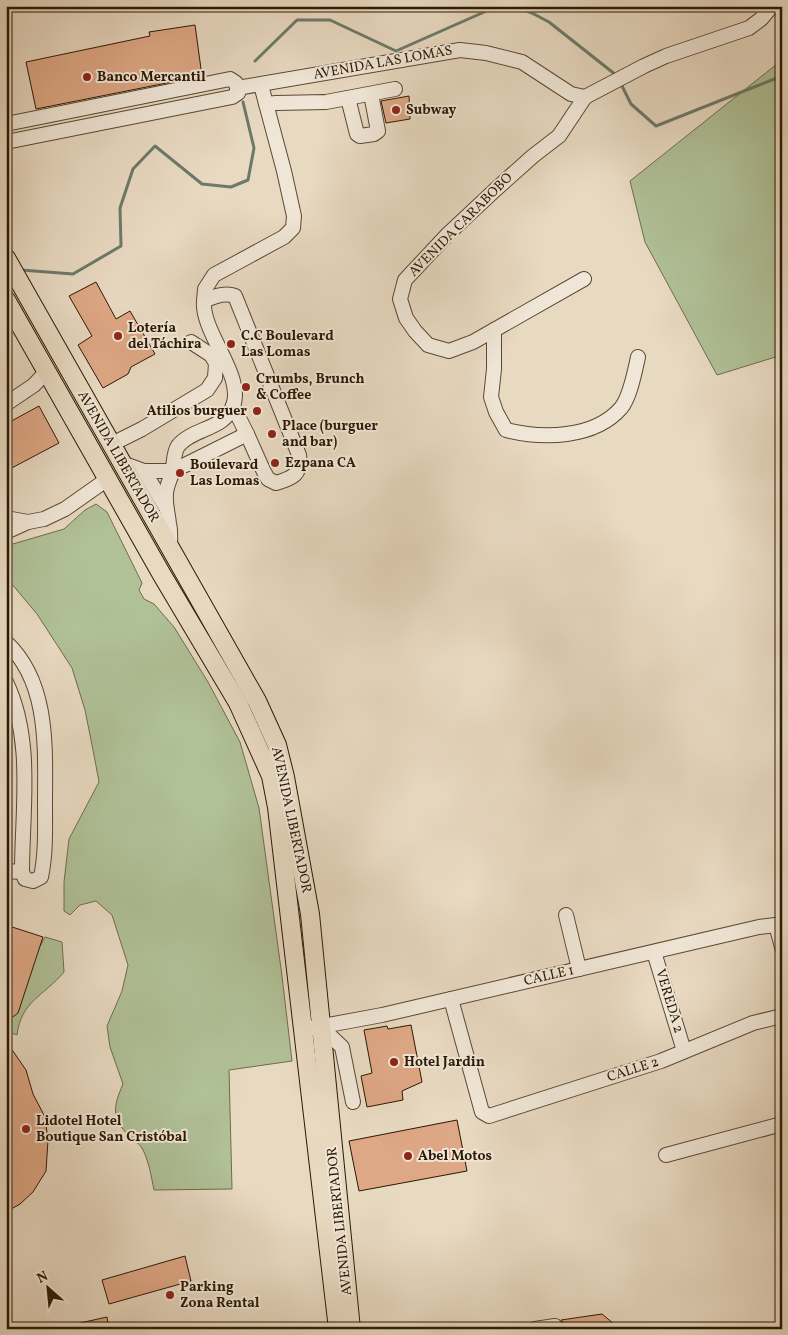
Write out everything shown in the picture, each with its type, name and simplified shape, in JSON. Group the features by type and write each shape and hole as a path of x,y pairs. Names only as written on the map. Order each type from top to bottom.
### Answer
{"main road":[{"name":"AVENIDA LIBERTADOR","path":"6,258 257,701 276,745 291,808 310,914 351,1329"},
{"name":"AVENIDA LIBERTADOR","path":"6,300 109,478 162,575 238,703 271,776 277,808 338,1329"}],"street":[{"path":"585,97 666,56 748,28 761,19 772,6"},
{"name":"AVENIDA LAS LOMAS","path":"238,88 460,50 486,53 522,62 570,94 585,97"},
{"path":"6,142 222,100 238,93 238,88 236,83 230,80 7,123"},
{"path":"170,548 170,525 166,507 166,491 173,471 175,452 178,445 186,439 218,424 227,416 233,406 235,389 203,310 205,288 214,275 284,237 293,228 294,216 289,190 261,84"},
{"path":"266,104 326,102 395,89"},
{"path":"348,98 356,134 360,136 374,134 378,130 371,94"},
{"name":"AVENIDA CARABOBO","path":"584,278 473,342 450,351 428,345 406,318 400,299 405,280 448,234 495,190 559,136 585,97"},
{"path":"204,301 220,294 236,296 299,455 299,469 294,476 276,483 268,479 233,406"},
{"path":"494,330 494,369 491,397 496,412 506,430 528,435 573,434 599,426 622,408 634,380 638,357"},
{"path":"112,444 142,429 207,390 216,378 216,363 211,355 191,342"},
{"path":"6,404 34,385 47,371"},
{"path":"122,463 144,471 173,471 247,434"},
{"path":"144,471 166,507"},
{"path":"6,532 28,522 44,519 65,509 109,478"},
{"path":"6,518 28,522"},
{"path":"6,642 14,649 25,667 43,720 46,761 45,861 42,877 33,881 25,879 22,872 24,765 17,714 6,682"},
{"path":"6,871 22,872"},
{"path":"566,915 579,969"},
{"path":"779,926 782,947"},
{"name":"CALLE 1","path":"303,1029 321,1027 451,999 654,952 779,926"},
{"name":"VEREDA 2","path":"654,952 684,1051"},
{"name":"CALLE 2","path":"451,999 482,1112 489,1116 661,1061 753,1024 782,1016"},
{"path":"321,1027 342,1047 353,1102"},
{"path":"666,1155 782,1124"},
{"path":"535,1329 555,1326"}],"green space":[{"path":"782,60 782,355 717,375 645,242 630,181"},
{"path":"96,504 107,512 142,583 139,590 144,599 154,604 174,627 208,682 240,742 259,808 292,1061 229,1070 232,1189 154,1190 148,1163 142,1148 119,1124 116,1112 117,1099 123,1084 110,1047 107,1026 122,991 128,965 112,915 96,901 80,905 70,915 64,911 64,882 69,839 99,782 85,710 72,668 37,614 6,577 6,546 64,529 85,510"},
{"path":"45,937 62,942 64,972 28,1006 19,1024 17,1035 6,1031 6,1011"}],"building":[{"name":"Banco Mercantil","path":"195,25 202,76 36,109 26,62 150,36 149,32"},
{"name":"Subway","path":"409,96 410,119 386,123 381,101"},
{"name":"Lotería del Táchira","path":"96,282 116,319 130,311 155,354 131,367 128,374 103,388 78,345 92,336 69,296"},
{"path":"39,406 59,443 6,471 6,424"},
{"path":"6,925 43,937 18,1013 6,1022"},
{"name":"Hotel Jardin","path":"411,1025 422,1082 402,1091 403,1100 367,1107 361,1076 372,1073 364,1030 387,1026 388,1029"},
{"name":"Lidotel Hotel Boutique San Cristóbal","path":"6,1041 26,1070 33,1094 45,1117 48,1140 46,1171 33,1192 20,1204 6,1212"},
{"name":"Abel Motos","path":"457,1120 467,1171 359,1191 349,1141"},
{"path":"185,1256 191,1281 109,1304 102,1280"},
{"path":"602,1314 620,1329 563,1329 564,1324 561,1320"},
{"path":"107,1317 109,1329 71,1329 71,1325"}],"waterway":[{"path":"255,61 297,20 330,20 396,51 491,9 521,9 549,22 616,75"},
{"path":"621,84 631,104 656,126 782,76"},
{"path":"21,270 73,274 121,246 120,208 133,169 155,146 202,184 231,187 248,180 254,148 243,102"}],"place":[{"name":"Banco Mercantil","path":"87,77"},
{"name":"Subway","path":"396,110"},
{"name":"Lotería del Táchira","path":"118,336"},
{"name":"C.C Boulevard Las Lomas","path":"231,344"},
{"name":"Crumbs, Brunch & Coffee","path":"246,387"},
{"name":"Atilios burguer","path":"257,411"},
{"name":"Place (burguer and bar)","path":"272,434"},
{"name":"Ezpana CA","path":"275,463"},
{"name":"Boulevard Las Lomas","path":"180,473"},
{"name":"Hotel Jardin","path":"394,1062"},
{"name":"Lidotel Hotel Boutique San Cristóbal","path":"26,1129"},
{"name":"Abel Motos","path":"408,1156"},
{"name":"Parking Zona Rental","path":"170,1295"}]}
